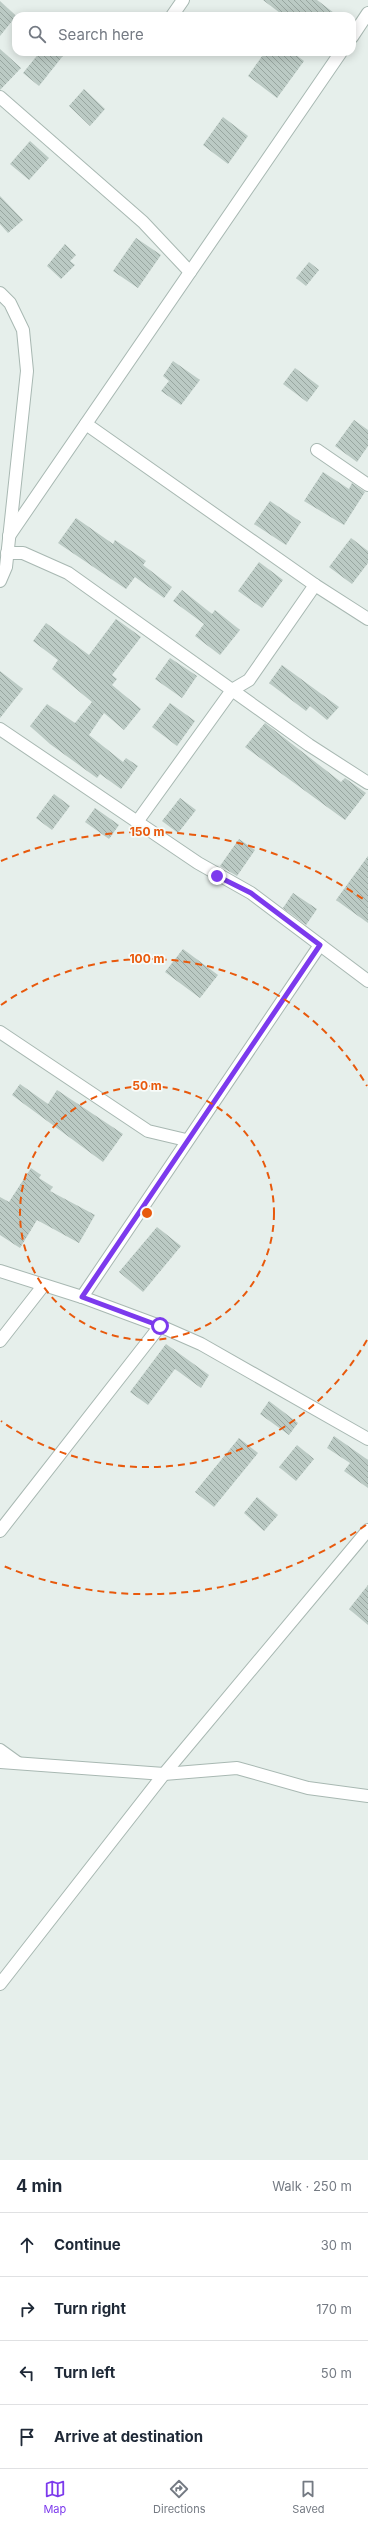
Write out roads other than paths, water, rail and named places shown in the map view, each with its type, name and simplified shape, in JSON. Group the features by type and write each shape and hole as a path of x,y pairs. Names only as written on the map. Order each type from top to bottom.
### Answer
{"street":[{"path":"175,12 183,0"},
{"path":"356,31 368,13"},
{"path":"9,536 338,56"},
{"path":"0,97 143,222 190,272"},
{"path":"0,293 10,303 23,330 27,371 6,567 0,581"},
{"path":"86,424 315,585 368,619"},
{"path":"318,450 368,485"},
{"path":"7,553 23,554 68,573 309,745 368,783"},
{"path":"136,822 232,690 249,680 315,585"},
{"path":"0,730 217,876 251,893 368,981"},
{"path":"82,1297 186,1140 320,945"},
{"path":"0,1032 148,1131 186,1140"},
{"path":"0,1271 43,1286 82,1297 160,1326 201,1344 368,1439"},
{"path":"0,1341 43,1286"},
{"path":"0,1531 160,1326"},
{"path":"0,1984 164,1774 368,1530"},
{"path":"0,1750 18,1763"},
{"path":"0,1762 164,1774 237,1768 308,1788 368,1796"}]}
